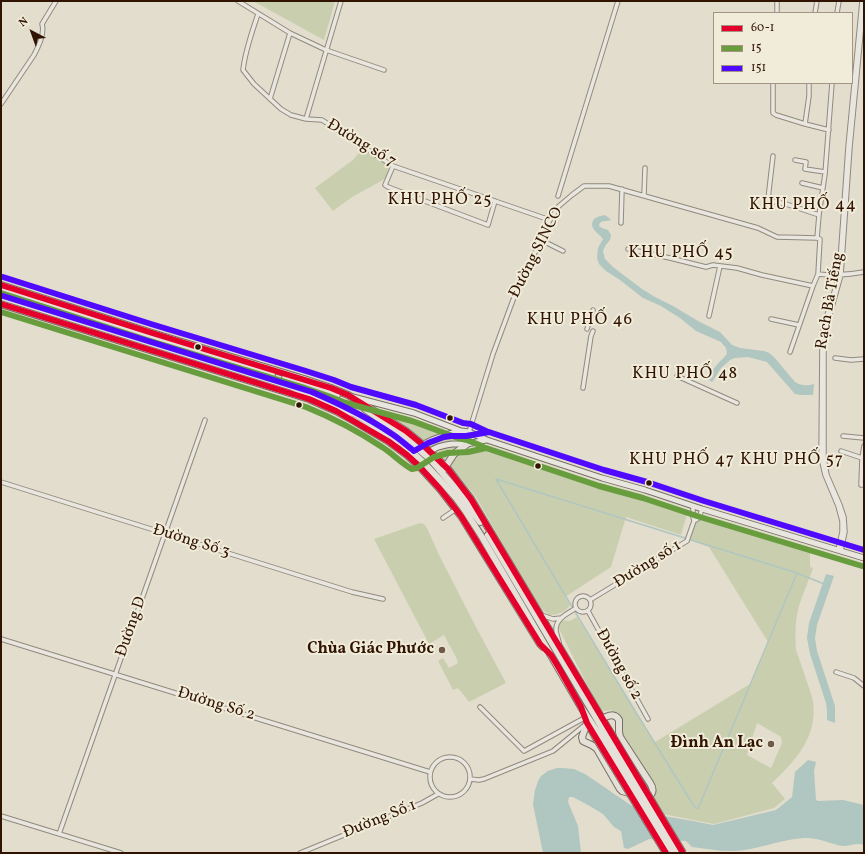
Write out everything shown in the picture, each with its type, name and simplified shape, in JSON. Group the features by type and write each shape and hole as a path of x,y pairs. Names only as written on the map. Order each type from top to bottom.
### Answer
{"highway":[{"path":"1,286 304,379 348,395 406,431 472,499 602,719 603,735 666,853"},
{"path":"1,291 340,395 365,409 420,446"},
{"path":"1,297 292,387 355,414 399,441 410,454"},
{"path":"1,304 309,399 336,411 410,454 449,490 464,509 582,707 588,720 603,735 683,853"},
{"path":"340,395 348,395"},
{"path":"444,470 454,454 467,444"},
{"path":"416,459 456,510 540,644 551,655"},
{"path":"444,470 478,517 671,853"},
{"path":"588,720 582,736 583,741 594,745 620,789 624,792 647,796 650,795 653,791 652,786 620,737 619,720 612,715 602,719"},
{"path":"603,735 677,853"}],"main road":[{"path":"348,395 414,413 460,431 469,432 487,440 595,476 864,558"},
{"path":"410,454 420,446 444,434 460,431"},
{"path":"416,459 438,448 452,444 467,444 487,440"}],"street":[{"path":"1,104 38,48 43,28 42,24 56,1"},
{"path":"238,1 290,33 326,50 384,70"},
{"path":"306,119 341,1"},
{"path":"558,196 618,1"},
{"path":"777,1 777,12"},
{"path":"814,12 817,1"},
{"path":"833,1 839,2 838,12"},
{"name":"Rạch Bà Tiếng","path":"840,550 842,521 838,506 825,476 821,453 822,340 825,321 840,275 850,148 861,43 863,2"},
{"path":"258,14 243,70 254,84 270,99 290,33"},
{"path":"773,84 773,113 805,124 829,130"},
{"path":"805,124 809,84"},
{"path":"790,352 818,274 820,239 817,238 825,172 832,84"},
{"name":"Đường số 7","path":"270,99 281,109 291,115 306,119 322,120 392,166 550,220"},
{"path":"773,156 768,199 770,201 786,204 819,215"},
{"path":"795,160 806,162 805,169 825,172"},
{"path":"392,166 385,185 388,187 488,225 495,201"},
{"path":"644,196 645,168"},
{"path":"802,184 823,188"},
{"name":"Đường SINCO","path":"467,444 469,432 493,354 512,300 550,220 560,206 584,186 609,186 622,189 758,228 777,237 817,238"},
{"path":"620,223 622,189"},
{"path":"541,240 563,250"},
{"path":"628,249 706,267 713,265 737,268 813,286"},
{"path":"709,316 720,266"},
{"path":"818,274 840,275 864,272"},
{"path":"587,329 593,310"},
{"path":"771,319 799,325"},
{"path":"583,388 593,331"},
{"path":"835,358 851,360 864,359"},
{"path":"677,376 737,404"},
{"name":"Đường D","path":"59,834 205,420"},
{"path":"843,436 864,438"},
{"path":"863,485 862,458 864,446"},
{"path":"841,451 862,458"},
{"name":"Đường Số 3","path":"1,482 352,592 383,599"},
{"name":"Đường số 1","path":"590,600 687,541 694,521 694,506"},
{"name":"Đường số 1","path":"694,521 699,518 702,509"},
{"path":"443,518 456,510"},
{"path":"584,596 590,600 591,608 588,611 583,612 576,608 578,598 584,596"},
{"path":"559,645 556,624 561,618 576,608"},
{"name":"Đường số 2","path":"588,611 648,719"},
{"path":"540,614 553,618 561,618"},
{"name":"Đường Số 2","path":"1,639 430,772"},
{"path":"836,672 854,678 864,686"},
{"path":"480,707 524,751 588,720"},
{"path":"470,780 484,779 553,751 588,720"},
{"path":"447,757 455,757 466,765 470,773 470,780 466,790 459,795 455,797 446,797 435,791 430,784 429,779 432,766 438,760 447,757"},
{"name":"Đường Số 1","path":"300,853 422,803 438,794"},
{"path":"1,816 121,853"}],"green space":[{"path":"253,1 335,1 324,40"},
{"path":"363,148 388,165 389,167 386,177 352,197 333,211 315,188 353,160"},
{"path":"381,410 422,421 447,431 421,441 403,425"},
{"path":"454,434 463,437 463,440 454,440 430,447 428,445 443,437"},
{"path":"477,446 486,446 688,511 681,535 626,517 611,567 565,597 570,605 566,610 558,614 549,615 538,606 476,497 450,466 458,456"},
{"path":"448,447 458,447 444,461 436,454 442,449"},
{"path":"701,518 810,549 810,567 813,568 799,606 795,634 796,650 812,695 814,715 812,726 803,747 789,766 772,783 785,799 774,808 714,824 663,814 652,796 655,791 620,733 622,723 621,717 611,710 604,711 599,708 558,627 561,620 570,621 577,617 655,742 750,684 768,642 709,547 692,541 690,537 696,521","holes":["757,723 781,737 782,743 771,768 747,755"]},
{"path":"420,523 424,524 427,528 440,557 506,683 469,702 458,688 453,690 438,661 443,658 449,668 458,663 444,635 429,644 374,539"}],"water":[{"path":"604,215 611,220 601,222 599,226 608,230 611,235 610,240 603,251 605,259 613,267 655,297 720,332 732,345 740,348 769,353 795,382 804,385 814,384 813,395 795,394 767,362 748,357 730,360 721,368 712,382 709,380 710,374 727,354 726,348 721,342 696,331 680,318 661,306 643,298 606,271 599,264 597,258 598,248 603,239 595,231 592,224 595,219"},
{"path":"826,574 834,576 817,625 815,638 817,651 835,706 835,723 827,720 826,703 810,654 807,638 809,623"},
{"path":"808,760 816,762 814,771 816,800 843,800 864,805 864,845 856,844 843,846 804,838 738,851 725,851 692,847 686,841 649,839 628,849 624,848 621,831 614,827 603,814 573,797 569,797 568,802 578,826 581,853 543,853 533,804 538,781 541,776 548,771 557,768 574,769 585,774 632,806 664,816 713,825 776,810 792,797 795,772"}],"waterway":[{"path":"496,479 644,725 694,806 698,809 797,573"},
{"path":"496,479 797,573 824,584"}],"transit line":[{"name":"151","path":"3,277 306,371 351,387 416,405 463,423 471,424 488,432"},
{"name":"60-1","path":"1,285 331,388 348,395 406,431 422,444 448,469 471,499 683,853"},
{"name":"15","path":"1,293 147,340 302,387 346,403 412,421 482,446"},
{"name":"151","path":"3,296 312,392 373,422 395,436 414,451 428,443 444,437 466,436 489,432 604,470 864,550"},
{"name":"60-1","path":"1,304 309,399 336,411 388,441 407,455 440,489 461,516 540,644 551,655 559,668 581,707 587,723 666,853"},
{"name":"15","path":"1,312 306,407 336,420 364,436 386,449 412,469 417,468 434,457 448,453 468,452 486,448 599,486 643,498 700,517 862,566"}],"place":[{"name":"Chùa Giác Phước","path":"442,650"},
{"name":"Đình An Lạc","path":"771,744"}],"district":[{"name":"KHU PHỐ 25","path":"440,201"},
{"name":"KHU PHỐ 44","path":"803,206"},
{"name":"KHU PHỐ 45","path":"681,254"},
{"name":"KHU PHỐ 46","path":"580,321"},
{"name":"KHU PHỐ 48","path":"685,375"},
{"name":"KHU PHỐ 47","path":"682,461"},
{"name":"KHU PHỐ 57","path":"792,461"}]}
